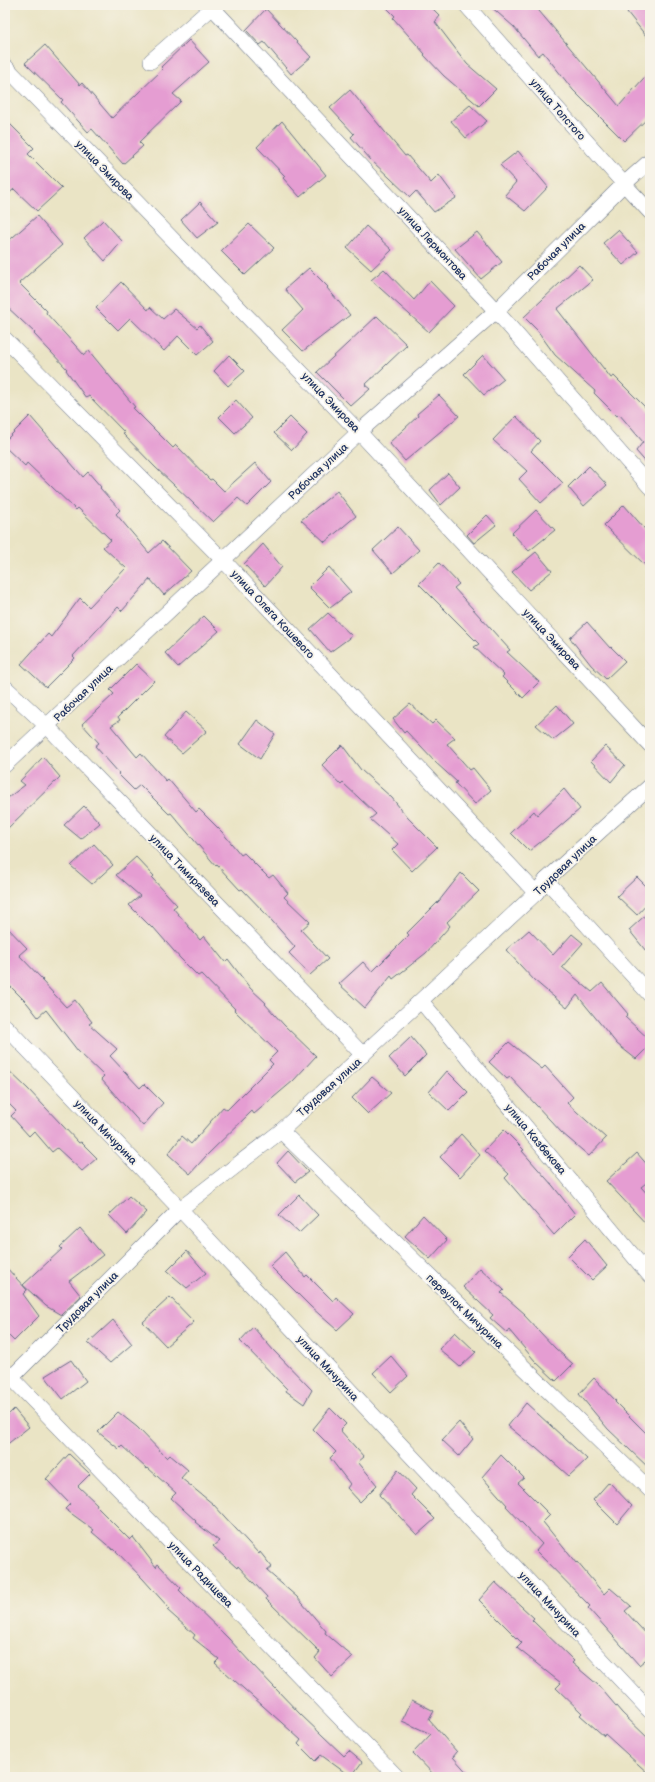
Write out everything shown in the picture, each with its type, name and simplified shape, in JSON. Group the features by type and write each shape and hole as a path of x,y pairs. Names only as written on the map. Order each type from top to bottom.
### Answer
{"street":[{"name":"улица Толстого","path":"466,5 650,212"},
{"path":"151,61 212,6"},
{"name":"улица Лермонтова","path":"212,6 496,311 650,487"},
{"name":"улица Эмирова","path":"5,66 360,432 650,745"},
{"name":"Рабочая улица","path":"5,765 48,727 360,432 496,311 624,184 650,161"},
{"name":"улица Олега Кошевого","path":"5,340 223,560 536,893"},
{"name":"улица Тимирязева","path":"5,687 48,727 364,1055"},
{"name":"Трудовая улица","path":"7,1378 180,1209 281,1131 536,893 546,880 650,786"},
{"path":"546,880 650,995"},
{"name":"улица Казбекова","path":"421,1001 650,1276"},
{"name":"улица Мичурина","path":"5,1026 180,1209 650,1711"},
{"name":"переулок Мичурина","path":"281,1131 650,1490"},
{"name":"улица Радищева","path":"7,1378 397,1777"}],"building":[{"path":"384,5 429,5 440,16 435,22 467,64 496,89 479,106 444,76 424,55 425,54 393,18 395,16"},
{"path":"489,5 534,5 619,106 650,71 650,116 624,141 573,90 543,52 538,56 514,27"},
{"path":"634,5 650,5 650,41 627,12"},
{"path":"266,9 311,57 291,74 264,42 260,45 246,30"},
{"path":"189,40 209,62 173,94 181,101 139,142 143,146 123,164 92,129 88,132 61,102 63,100 25,63 45,45 80,85 82,83 112,118 163,69 161,67"},
{"path":"350,90 405,156 407,155 431,183 439,175 456,198 434,212 416,191 410,197 371,160 351,137 354,134 330,108"},
{"path":"470,105 487,121 466,138 451,121"},
{"path":"5,119 34,148 28,154 62,188 37,211 14,189 5,197"},
{"path":"282,121 326,175 300,197 283,178 285,176 257,147"},
{"path":"518,151 548,187 525,211 505,195 516,182 500,165"},
{"path":"200,202 218,222 197,238 181,220"},
{"path":"37,216 62,245 19,283 47,311 46,313 84,355 89,351 135,407 133,408 173,448 176,445 210,480 212,479 224,491 255,463 271,482 247,506 238,498 213,522 155,467 89,396 86,398 66,370 67,369 34,334 35,333 5,305 5,244"},
{"path":"103,220 122,241 105,261 84,238"},
{"path":"249,224 274,248 245,275 221,251"},
{"path":"366,226 392,250 371,270 347,248"},
{"path":"618,230 638,252 623,265 603,243"},
{"path":"477,232 502,262 481,279 455,249"},
{"path":"579,265 593,280 557,309 611,378 614,376 650,412 650,467 636,451 643,442 619,414 617,416 594,393 595,391 555,355 537,330 524,317"},
{"path":"309,268 328,287 327,288 350,315 303,351 282,330 303,310 285,289"},
{"path":"384,269 414,300 430,281 454,306 429,332 371,280"},
{"path":"121,282 148,310 150,307 163,319 174,309 197,328 200,325 213,341 197,355 178,336 164,351 130,318 118,330 96,308"},
{"path":"377,316 407,345 365,385 370,389 351,406 317,372"},
{"path":"229,355 245,371 228,386 214,371"},
{"path":"483,355 504,379 484,395 464,374"},
{"path":"439,395 459,416 405,461 389,443 418,416 417,414"},
{"path":"236,400 252,418 235,433 219,417"},
{"path":"30,416 83,477 88,472 120,510 116,514 149,553 162,541 191,571 164,595 150,579 122,611 118,607 73,656 75,658 46,687 21,664 48,634 51,637 80,598 89,607 126,568 103,547 111,540 78,508 76,510 27,463 25,466 5,447 5,441"},
{"path":"516,416 540,441 531,451 563,483 541,503 519,479 527,471 493,440"},
{"path":"290,417 307,434 292,450 274,433"},
{"path":"589,466 607,485 584,506 568,487"},
{"path":"448,473 460,487 441,505 430,490"},
{"path":"337,491 356,516 325,542 301,520"},
{"path":"624,505 650,535 650,570 604,525"},
{"path":"536,510 555,530 529,551 512,533"},
{"path":"487,515 496,525 474,543 467,535"},
{"path":"398,527 419,550 393,573 373,550"},
{"path":"263,544 282,567 265,586 244,564"},
{"path":"536,552 552,571 529,590 512,572"},
{"path":"439,563 459,584 454,588 510,650 507,652 539,682 523,698 502,677 504,675 474,647 479,644 419,584"},
{"path":"329,567 351,592 330,608 309,587"},
{"path":"328,613 352,636 330,652 310,629"},
{"path":"204,616 219,631 178,667 165,653"},
{"path":"587,622 610,648 611,647 625,661 606,679 591,665 570,638"},
{"path":"136,664 154,681 118,717 120,720 111,726 137,757 141,753 166,781 168,779 196,812 199,809 222,832 241,855 244,853 269,878 273,875 288,893 284,897 310,922 301,930 328,959 310,975 289,953 295,947 265,913 242,889 240,890 217,865 216,866 171,813 169,814 140,785 134,790 118,774 119,773 95,746 99,743 82,724 114,694 110,690"},
{"path":"410,704 432,724 436,720 455,738 447,744 470,770 473,768 491,790 475,804 455,783 457,782 435,762 406,731 404,733 393,719"},
{"path":"557,705 573,724 553,740 536,725"},
{"path":"186,712 207,731 182,753 164,737"},
{"path":"257,720 275,734 260,759 240,744"},
{"path":"342,745 361,770 392,798 408,818 437,847 412,871 392,850 398,844 370,819 376,814 343,783 341,785 322,765"},
{"path":"605,746 625,765 611,782 591,761"},
{"path":"43,757 60,777 5,831 5,800 25,785 20,781"},
{"path":"564,789 580,809 529,851 511,833 534,811 537,815"},
{"path":"84,806 100,823 81,839 64,825"},
{"path":"94,844 113,865 92,884 71,866"},
{"path":"136,857 154,876 152,878 177,905 173,908 200,940 204,936 225,962 228,959 250,988 266,1003 265,1004 284,1025 316,1056 293,1081 254,1114 252,1111 206,1156 190,1174 168,1154 182,1136 191,1144 223,1107 227,1110 273,1064 269,1060 277,1052 234,1010 235,1009 201,974 198,976 153,927 152,928 129,905 140,896 116,875"},
{"path":"461,873 479,891 447,922 450,926 426,953 393,979 391,976 365,1008 339,984 363,962 372,972 409,935 407,933 439,901"},
{"path":"637,877 650,890 650,901 637,915 617,896"},
{"path":"650,911 650,956 629,930"},
{"path":"5,925 27,948 19,955 43,980 42,981 66,1007 75,1000 92,1022 89,1024 117,1049 110,1056 140,1088 144,1084 163,1103 143,1126 101,1079 104,1076 78,1051 46,1010 38,1017 27,1003 5,981"},
{"path":"529,930 553,955 572,934 583,943 562,967 592,992 602,983 628,1014 625,1017 650,1040 650,1045 636,1059 617,1044 577,995 567,1008 534,980 506,950"},
{"path":"411,1037 426,1055 405,1076 389,1058"},
{"path":"509,1042 542,1069 545,1066 573,1097 567,1103 606,1138 589,1156 562,1133 510,1077 507,1079 489,1062"},
{"path":"5,1067 79,1143 81,1142 97,1158 82,1171 57,1148 52,1152 34,1131 29,1136 11,1116 16,1111 5,1100"},
{"path":"447,1071 468,1092 449,1111 429,1092"},
{"path":"372,1077 391,1093 368,1114 352,1098"},
{"path":"504,1130 524,1150 522,1151 575,1214 554,1235 505,1178 509,1174 484,1151"},
{"path":"461,1134 480,1155 460,1177 440,1157"},
{"path":"288,1151 308,1172 295,1182 277,1163"},
{"path":"637,1153 650,1168 650,1180 641,1187 650,1197 650,1228 606,1181"},
{"path":"299,1195 318,1215 299,1233 279,1215"},
{"path":"129,1196 147,1212 127,1234 109,1215"},
{"path":"423,1215 447,1240 430,1259 405,1236"},
{"path":"80,1228 103,1255 69,1281 81,1296 61,1315 46,1306 23,1285 62,1249 60,1247"},
{"path":"585,1239 607,1266 592,1280 568,1256"},
{"path":"187,1251 206,1273 187,1288 167,1271"},
{"path":"285,1252 305,1277 307,1275 333,1301 336,1297 354,1314 337,1330 311,1307 270,1266"},
{"path":"5,1266 27,1290 23,1294 39,1316 14,1341 5,1332"},
{"path":"480,1268 504,1290 501,1293 525,1314 524,1315 555,1348 573,1364 556,1381 535,1361 509,1330 507,1333 490,1318 493,1315 463,1287"},
{"path":"170,1297 194,1322 166,1346 143,1322"},
{"path":"113,1320 132,1344 110,1363 88,1343"},
{"path":"253,1327 312,1390 304,1404 286,1391 287,1389 240,1341"},
{"path":"455,1332 476,1352 460,1367 439,1349"},
{"path":"391,1356 408,1376 391,1392 373,1373"},
{"path":"71,1360 86,1381 63,1399 45,1376"},
{"path":"594,1378 616,1401 615,1402 650,1437 650,1469 608,1429 579,1394"},
{"path":"526,1403 587,1459 569,1476 536,1447 535,1448 508,1426"},
{"path":"330,1408 346,1424 340,1430 364,1457 358,1462 377,1485 360,1502 347,1488 350,1484 330,1458 336,1452 313,1429"},
{"path":"14,1409 29,1427 5,1446 5,1418"},
{"path":"118,1412 137,1427 167,1458 170,1455 188,1470 181,1478 213,1504 259,1554 260,1552 272,1567 267,1571 297,1597 326,1631 325,1633 353,1657 332,1677 315,1658 320,1652 266,1599 267,1597 238,1566 237,1568 213,1546 219,1541 195,1522 196,1521 171,1498 176,1493 122,1446 119,1449 98,1432"},
{"path":"459,1422 473,1439 459,1456 442,1440"},
{"path":"69,1454 90,1474 78,1486 97,1504 96,1506 130,1540 133,1537 156,1567 158,1564 181,1588 179,1590 229,1639 300,1714 344,1756 349,1751 362,1762 351,1777 321,1755 315,1761 298,1744 301,1740 215,1663 219,1659 193,1638 195,1635 167,1610 169,1608 114,1549 113,1550 92,1532 94,1530 65,1509 70,1504 46,1479"},
{"path":"501,1455 524,1478 518,1483 550,1515 543,1522 576,1563 577,1562 604,1594 610,1588 631,1606 625,1611 650,1638 650,1656 639,1665 588,1608 590,1606 536,1551 542,1544 506,1506 507,1505 482,1477"},
{"path":"398,1470 416,1489 411,1495 435,1519 417,1535 379,1495"},
{"path":"609,1482 632,1506 617,1524 593,1500"},
{"path":"495,1582 534,1618 532,1620 574,1661 572,1663 598,1685 622,1713 650,1740 650,1775 605,1734 604,1736 580,1715 582,1713 556,1688 561,1683 517,1648 522,1643 479,1600"},
{"path":"412,1700 434,1711 429,1720 457,1752 453,1757 471,1777 436,1777 413,1753 431,1734 402,1721"}]}
